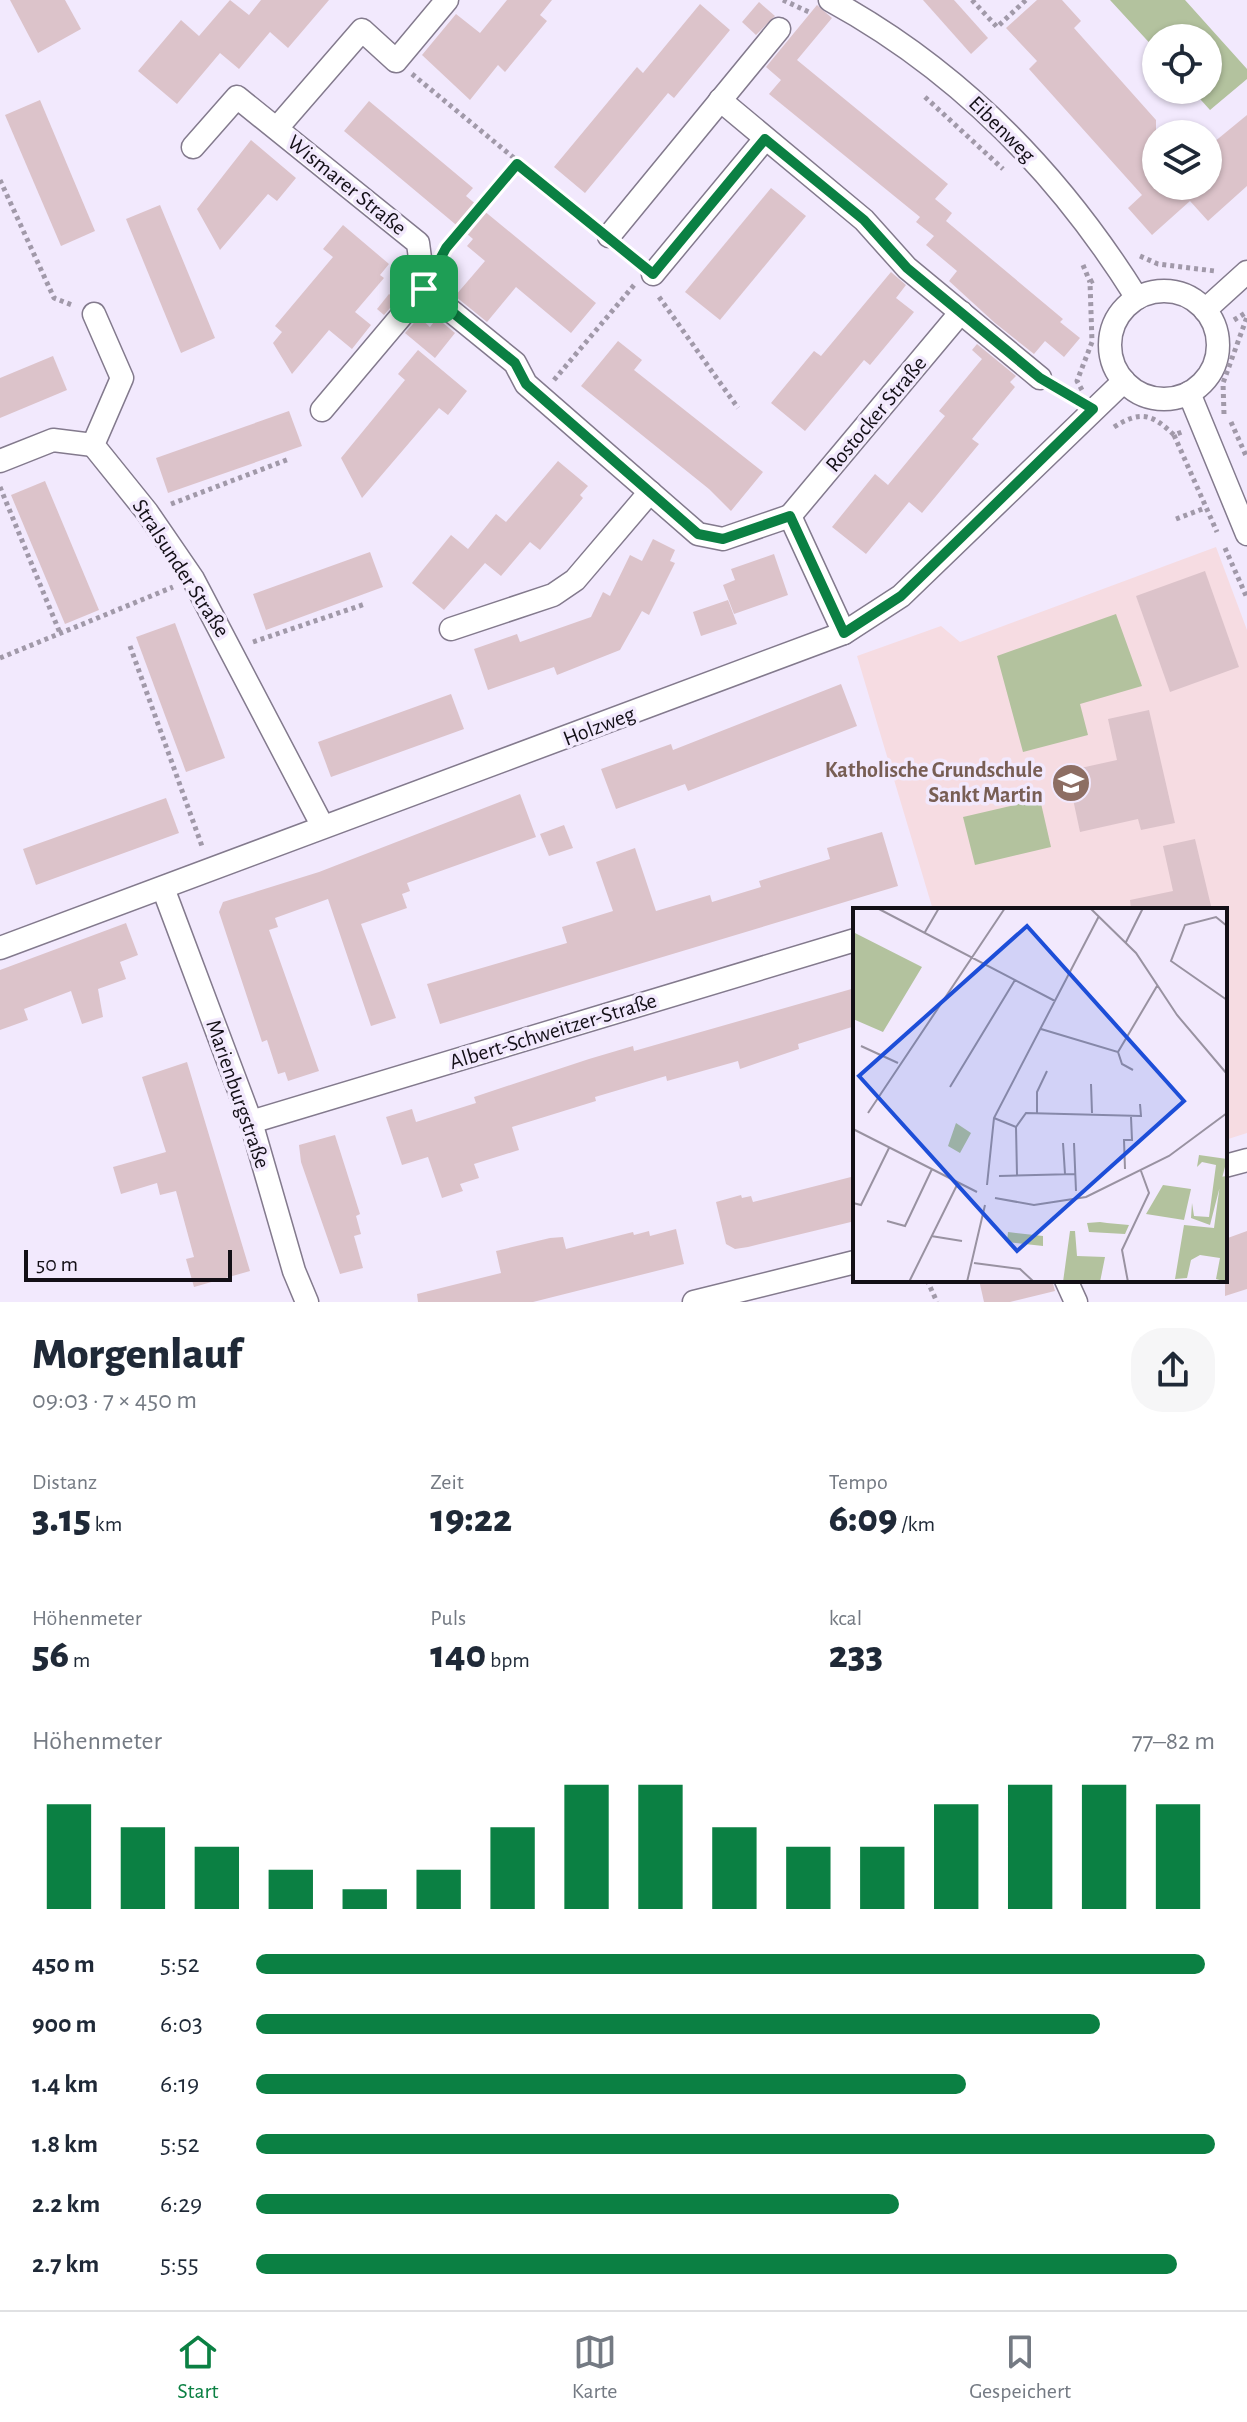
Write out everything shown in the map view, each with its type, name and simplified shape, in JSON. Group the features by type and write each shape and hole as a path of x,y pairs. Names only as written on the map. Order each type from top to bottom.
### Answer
{"street":[{"path":"396,61 447,0"},
{"name":"Eibenweg","path":"822,8 936,67 1005,127 1066,195 1137,298"},
{"path":"609,236 779,29"},
{"name":"Wismarer Straße","path":"277,128 362,30 396,61"},
{"name":"Wismarer Straße","path":"193,147 237,97 418,243 424,289"},
{"path":"720,100 864,220 907,268 1040,378"},
{"path":"653,274 765,139"},
{"path":"1205,310 1239,279"},
{"path":"322,410 424,289 515,363 526,384 698,534 723,539 790,516 844,633"},
{"path":"1173,291 1205,310 1216,331 1218,349 1213,367 1203,382 1189,393 1168,398 1152,397 1124,381 1115,367 1111,336 1115,321 1137,298 1148,293 1173,291"},
{"name":"Rostocker Straße","path":"790,516 961,312"},
{"path":"0,461 53,440 93,445 122,378 94,314"},
{"name":"Holzweg","path":"0,948 322,825 485,769 844,633 901,596 1124,381"},
{"path":"1189,393 1240,496 1247,534"},
{"name":"Stralsunder Straße","path":"93,445 147,512 193,579 233,649 322,825"},
{"path":"451,629 553,595 575,580 650,492"},
{"name":"Marienburgstraße","path":"163,888 251,1122 294,1271 307,1302"},
{"name":"Albert-Schweitzer-Straße","path":"251,1122 853,941"},
{"path":"1227,1165 1247,1160"},
{"path":"694,1302 853,1262"},
{"path":"1067,1282 1076,1302"}],"path":[{"path":"783,0 822,8"},
{"path":"972,0 997,27 1026,0"},
{"path":"396,61 517,164 609,236"},
{"path":"920,92 1015,179"},
{"path":"424,289 446,248 517,164"},
{"path":"0,180 54,298 94,314"},
{"path":"1117,267 1138,255 1158,264 1214,269 1239,279"},
{"path":"540,396 634,285 653,274"},
{"path":"653,274 652,287 738,408"},
{"path":"1226,413 1247,458"},
{"path":"147,512 289,459"},
{"path":"0,487 60,633"},
{"path":"1176,519 1240,496"},
{"path":"0,658 193,579"},
{"path":"233,649 365,604"},
{"path":"130,646 210,869"},
{"path":"928,1282 937,1302"}],"shaded area":[{"name":"Katholische Grundschule Sankt Martin","path":"1216,547 1247,630 1247,1133 1227,1139 1227,908 932,908 857,656 941,626 960,642"}],"green space":[{"path":"1110,0 1185,0 1207,24 1142,24 1142,35"},
{"path":"1222,41 1247,69 1247,79 1222,100"},
{"path":"1116,614 1142,686 1080,704 1088,735 1023,752 997,656"},
{"path":"1040,799 1051,847 975,865 963,817"}],"building":[{"path":"10,0 65,0 81,29 38,53"},
{"path":"230,0 249,15 261,0 329,0 288,48 270,32 239,69 220,53 177,104 138,71 181,20 199,36"},
{"path":"507,0 552,0 540,15 547,21 505,72 498,65 470,100 422,55 456,14 480,33"},
{"path":"923,0 954,0 988,38 971,54"},
{"path":"1037,0 1062,0 1081,21 1074,28 1156,120 1142,120 1142,195 1029,69 1037,61 1006,28"},
{"path":"759,2 775,16 756,35 742,22"},
{"path":"700,4 730,30 674,98 668,93 585,193 554,167 637,67 643,73"},
{"path":"817,5 832,18 797,60 948,184 935,199 952,213 946,221 1063,319 1060,322 1080,338 1064,357 1045,341 1034,354 995,323 949,281 957,271 926,245 934,236 916,222 920,217 769,94 781,80 766,67"},
{"path":"40,100 95,231 61,246 5,115"},
{"path":"369,101 473,188 466,196 596,303 571,333 516,287 487,322 455,296 485,261 467,246 473,239 344,131"},
{"path":"1247,115 1247,186 1208,221 1190,201 1152,235 1128,208 1142,195 1142,200 1222,200 1222,136"},
{"path":"251,140 296,178 277,201 268,194 220,250 197,209"},
{"path":"771,188 806,216 720,320 685,292"},
{"path":"160,205 215,338 181,353 126,219"},
{"path":"343,225 389,264 380,275 384,278 355,312 371,325 352,349 329,330 292,374 273,343 282,332 275,326 333,257 323,249"},
{"path":"891,272 906,285 896,298 914,312 870,365 864,360 805,431 771,403 814,351 821,356"},
{"path":"389,294 397,300 384,315 377,309"},
{"path":"419,317 430,327 437,318 455,333 435,358 405,333"},
{"path":"618,341 642,360 634,370 763,472 731,511 709,489 581,386"},
{"path":"977,344 1016,376 1010,382 1015,387 972,439 979,444 922,513 909,502 866,554 832,527 875,474 888,485 945,416 939,411 982,359 972,350"},
{"path":"418,350 467,391 448,415 439,408 362,498 341,458 405,380 398,374"},
{"path":"53,356 67,390 0,418 0,378"},
{"path":"289,411 302,446 168,493 156,458"},
{"path":"558,461 588,486 580,495 583,498 540,550 530,542 501,576 485,563 444,610 412,583 451,535 468,549 496,514 506,522"},
{"path":"45,481 99,610 65,624 11,495"},
{"path":"653,539 675,550 670,561 675,563 649,615 642,611 620,650 557,675 554,667 488,690 474,649 517,634 520,642 591,617 603,592 610,596 630,555 642,561"},
{"path":"370,552 383,587 266,630 253,594"},
{"path":"774,554 788,595 734,614 723,585 735,580 731,569"},
{"path":"1205,571 1239,667 1170,692 1136,596"},
{"path":"728,600 737,624 701,636 693,612"},
{"path":"175,623 225,758 186,772 136,637"},
{"path":"841,684 857,726 688,791 685,784 616,809 601,769 671,744 673,750"},
{"path":"451,694 464,729 331,777 318,742"},
{"path":"1149,710 1175,823 1141,830 1138,819 1080,832 1067,771 1117,760 1108,719"},
{"path":"520,794 536,837 407,883 410,891 402,894 407,908 361,924 396,1018 371,1026 328,899 275,918 278,927 269,930 319,1071 288,1081 285,1072 278,1074 267,1040 262,1042 219,912 223,902 319,872"},
{"path":"166,798 179,833 36,885 23,849"},
{"path":"564,825 573,848 549,856 540,834"},
{"path":"882,832 898,886 440,1024 427,984 567,943 562,927 613,911 596,862 635,848 656,911 710,895 712,902 761,887 759,881 830,859 827,848"},
{"path":"1195,839 1212,908 1131,908 1130,900 1173,891 1163,846"},
{"path":"126,923 138,955 120,962 126,979 98,989 103,1017 82,1024 71,991 24,1009 28,1020 0,1030 0,970"},
{"path":"853,989 853,1027 798,1044 799,1049 740,1069 738,1061 667,1081 666,1076 512,1127 519,1150 474,1164 479,1178 460,1184 463,1191 442,1198 428,1157 402,1165 386,1117 412,1109 416,1122 476,1103 474,1097 589,1059 633,1046 634,1051"},
{"path":"187,1062 250,1271 194,1287 186,1259 194,1257 176,1191 160,1195 157,1183 121,1194 113,1167 166,1152 142,1077"},
{"path":"335,1135 360,1214 356,1216 361,1234 354,1236 363,1268 340,1274 301,1162 299,1145"},
{"path":"851,1177 853,1221 735,1249 726,1244 716,1202 741,1195 742,1198 751,1196 753,1202"},
{"path":"676,1229 684,1264 533,1302 418,1302 417,1294 501,1273 496,1251 563,1237 566,1249 633,1232 634,1235 649,1231 650,1236"},
{"path":"1247,1231 1247,1289 1225,1296 1227,1282 1227,1238"},
{"path":"979,1282 1053,1282 1055,1291 1010,1302 984,1302"}],"place":[{"name":"Katholische Grundschule Sankt Martin","path":"1071,783"}],"route":[{"path":"765,139 864,220 907,268 1040,378 1093,409 901,596 844,633 790,516 723,539 698,534 526,384 515,363 424,289 446,248 517,164 653,274 765,139"}]}
